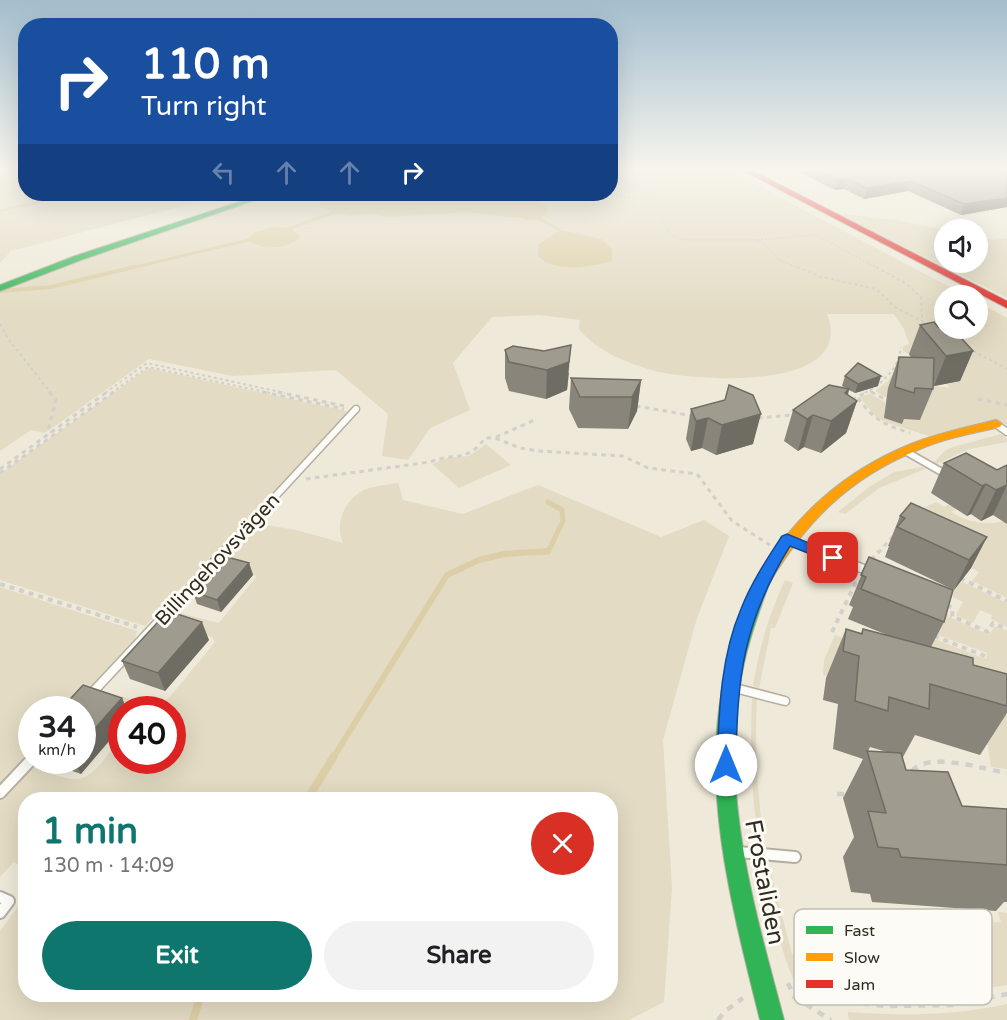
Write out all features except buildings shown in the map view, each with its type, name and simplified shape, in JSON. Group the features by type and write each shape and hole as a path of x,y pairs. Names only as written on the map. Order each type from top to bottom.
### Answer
{"street":[{"path":"0,288 56,266 196,219"},
{"path":"839,219 1007,305"},
{"name":"Frostaliden","path":"772,1020 745,915 733,851 726,785 726,724 729,686 748,610 783,544 815,509 846,485 905,451 931,441 1002,428"}],"lane":[{"name":"Billingehovsvägen","path":"90,696 355,410"},
{"path":"905,451 948,476"},
{"path":"783,544 834,557 881,576"},
{"path":"729,686 785,701"},
{"path":"0,793 18,774"},
{"path":"733,851 795,856"},
{"path":"0,897 9,901 0,914"}],"path":[{"path":"663,219 667,231 673,238 683,240 757,240 816,235 905,283 921,297 922,321"},
{"path":"757,240 768,247 779,260 818,276 876,289 895,307 934,327"},
{"path":"0,324 9,340 56,400 48,431 51,432"},
{"path":"961,345 1007,369"},
{"path":"843,403 870,391 892,372 899,360 901,348"},
{"path":"0,471 147,363 355,410"},
{"path":"0,471 148,367 355,410"},
{"path":"870,391 886,400"},
{"path":"857,398 871,416 880,423 931,441"},
{"path":"978,399 1007,405"},
{"path":"633,405 697,416"},
{"path":"753,418 798,415"},
{"path":"789,416 796,422"},
{"path":"495,438 537,419"},
{"path":"288,483 430,462 445,456 462,456 476,451 485,438 495,438 538,452 623,456 634,458 638,465 650,468 697,474 732,521 783,544"},
{"path":"959,578 1007,601"},
{"path":"0,584 150,631"},
{"path":"939,602 952,608 952,616 988,632 993,623 1007,629"},
{"path":"929,634 985,656"},
{"path":"909,777 912,770 927,761 1007,773"},
{"path":"837,794 858,794"},
{"path":"786,980 794,997"},
{"path":"992,997 1007,994"},
{"path":"718,1020 724,1012 746,996"},
{"path":"786,996 794,997"},
{"path":"807,1005 831,1020"},
{"path":"878,1005 954,1005"}],"shaded area":[{"path":"0,219 134,219 11,251 0,263"},
{"path":"204,219 820,219 946,285 934,285 934,339 988,339 988,308 1007,318 1007,425 996,421 929,436 885,422 875,416 860,397 870,394 886,403 884,418 887,398 875,391 888,381 898,367 921,370 933,386 950,388 947,384 960,381 903,351 903,346 909,344 904,329 894,314 827,314 830,340 819,358 797,369 768,376 735,378 675,375 644,368 614,356 595,344 579,329 580,320 539,315 492,317 453,363 470,410 430,428 408,460 382,456 388,414 336,370 233,376 149,359 48,431 44,433 31,430 0,451 0,291 49,270"},
{"path":"848,219 896,220 934,228 934,262"},
{"path":"272,227 291,230 300,238 276,247 250,242 248,238 256,232"},
{"path":"560,230 601,239 612,249 612,261 563,267 545,261 538,256 538,245"},
{"path":"1007,238 1007,298 988,288 988,285 981,285 957,273 988,273 988,239"},
{"path":"148,368 351,412 190,584 186,583 145,626 0,580 0,474"},
{"path":"1001,434 1007,442 969,449 937,464 934,462 946,450 953,447"},
{"path":"486,444 511,465 459,488 432,464 447,458 469,456"},
{"path":"922,467 925,469 879,488 845,514 838,512 869,487 894,472"},
{"path":"398,483 403,500 463,514 538,485 661,537 704,520 729,536 697,618 663,740 672,888 664,1002 629,1020 0,1020 0,931 18,907 18,1002 618,1002 618,792 18,792 18,864 14,862 0,877 0,799 23,774 52,774 74,779 83,777 96,774 96,769 108,755 108,774 186,774 186,696 171,696 215,642 212,637 167,622 176,612 219,623 257,576 217,564 254,523 296,530 343,543 340,528 346,507 357,495 368,489"},
{"path":"936,502 944,507 954,502 962,506 951,512 971,521 993,523 1007,520 1007,598 972,581 979,572 963,564 921,509"},
{"path":"785,580 793,583 775,628 771,628 759,688 753,686 765,632"},
{"path":"960,581 1007,603 1007,627 991,619 992,615 980,610 973,623 956,615 963,602 953,597 952,593"},
{"path":"0,587 137,631 134,643 84,696 18,696 18,766 0,786"},
{"path":"945,607 949,617 989,635 995,626 1007,631 1007,769 991,767 988,745 908,694 838,673 837,679 823,675 824,660 835,635 878,652 934,639 986,659 987,653 933,633"},
{"path":"103,691 119,696 108,696 108,702 96,698"},
{"path":"752,699 757,699 757,772 764,844 759,843 753,789"},
{"path":"762,862 768,862 792,954 794,954 794,980 776,928"},
{"path":"998,912 1007,913 1007,985 992,988 992,922 1001,922"},
{"path":"1007,1004 1007,1020 850,1020 848,1017 848,1012 928,1014"}],"waterway":[{"path":"290,228 317,219"},
{"path":"539,219 560,230"},
{"path":"127,269 249,240"},
{"path":"0,291 51,287 134,267"},
{"path":"532,553 548,552 563,521 562,510 548,502"},
{"path":"333,758 447,575 479,560 504,554 548,551"},
{"path":"312,792 334,756"},
{"path":"193,1020 199,1002"}],"traffic: fast":[{"path":"0,288 78,258 196,219"},
{"path":"763,581 742,636 730,691 726,746 727,800 734,855 745,909 772,1020"}],"traffic: slow":[{"path":"763,581 775,559 808,518 827,500 870,469 916,446 996,424"}],"traffic: jam":[{"path":"839,219 1007,305"}],"route":[{"path":"726,765 729,686 735,655 748,610 769,568 787,539 833,558"}]}
